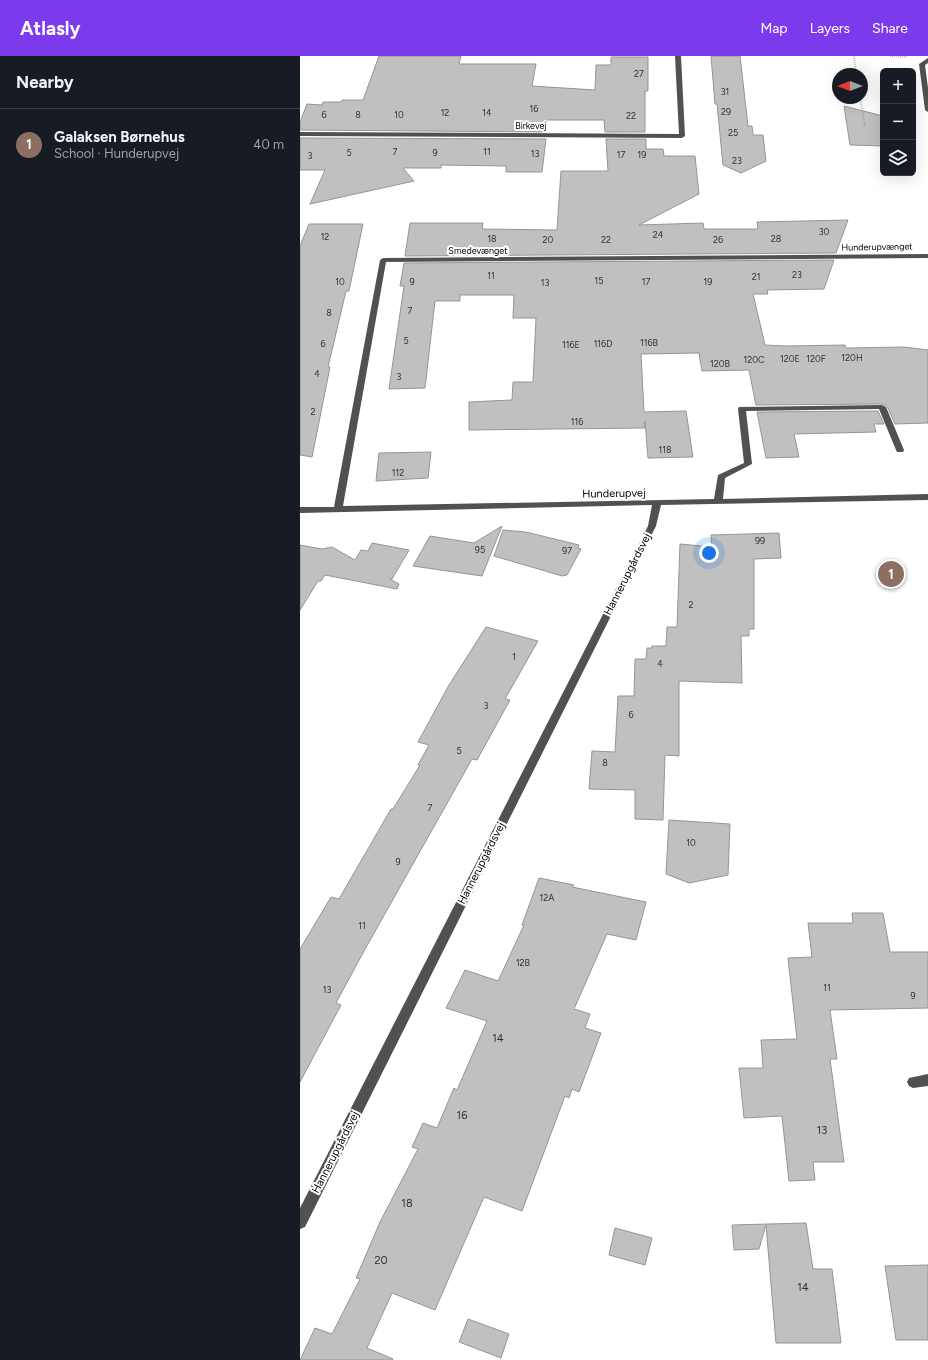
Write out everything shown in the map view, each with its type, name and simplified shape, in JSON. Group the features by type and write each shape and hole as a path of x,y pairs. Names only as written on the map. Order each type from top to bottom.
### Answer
{"street":[{"name":"Birkevej","path":"300,134 682,136 678,56"},
{"path":"928,60 922,64 928,110"},
{"name":"Hunderupvænget","path":"826,257 928,256"},
{"name":"Smedevænget","path":"338,509 383,260 826,257"},
{"path":"718,502 722,477 748,464 742,409 882,407 900,450"},
{"name":"Hunderupvej","path":"300,510 928,497"},
{"name":"Hannerupgårdsvej","path":"300,1222 652,526 657,503"},
{"path":"913,1082 928,1080"}],"path":[{"path":"854,56 855,68"},
{"path":"861,104 865,126"}],"building":[{"path":"379,56 461,56 459,64 536,64 532,86 595,90 596,65 611,65 611,57 648,57 648,91 645,91 645,132 605,132 604,120 547,120 546,132 300,130 300,122 307,104 322,105 323,102 363,100"},
{"path":"711,56 740,56 748,126 752,126 753,135 763,135 766,161 741,173 723,165 717,104 715,104"},
{"path":"844,106 880,115 880,146 850,145"},
{"path":"300,138 546,139 542,172 506,172 506,166 441,165 441,168 403,168 414,181 310,204 325,170 300,170"},
{"path":"606,139 646,139 646,149 663,149 664,156 695,156 699,194 639,225 703,223 704,229 758,229 757,222 848,220 836,253 405,256 410,223 483,223 482,229 557,230 561,171 608,171"},
{"path":"309,224 363,224 349,291 346,291 328,367 330,367 312,457 300,455 300,246"},
{"path":"834,260 824,289 767,290 768,294 753,294 765,345 845,345 846,348 904,347 928,350 928,423 895,424 887,406 882,404 756,405 749,370 702,371 699,353 641,354 644,412 686,411 693,457 648,458 645,421 645,428 469,430 469,402 512,400 513,382 533,382 536,318 513,318 514,295 460,295 460,301 435,301 425,388 389,389 404,286 400,286 404,263"},
{"path":"878,411 884,424 874,424 876,432 794,434 799,457 766,458 757,412"},
{"path":"431,452 428,478 376,481 379,453"},
{"path":"502,526 482,576 413,566 430,536 474,543"},
{"path":"503,530 526,532 579,545 578,548 581,549 567,575 562,576 494,556"},
{"path":"779,533 781,558 754,559 754,629 749,629 749,636 741,636 742,683 679,681 679,756 665,755 663,820 635,819 635,790 589,789 592,751 615,752 618,696 634,696 635,659 646,659 647,648 652,648 652,646 666,646 667,627 677,627 680,544 712,547 711,535"},
{"path":"372,543 409,550 392,579 390,579 399,584 397,589 325,575 321,581 318,581 300,610 300,545 322,549 332,547 355,560 361,550 368,551"},
{"path":"486,627 538,641 505,699 510,700 477,760 472,759 364,951 336,1003 341,1005 300,1082 300,949 331,897 339,899 391,809 393,809 420,765 418,765 429,745 418,742 449,685"},
{"path":"669,820 730,824 728,875 689,883 666,874"},
{"path":"539,878 574,885 572,887 646,902 636,940 607,934 574,1009 590,1014 585,1028 601,1033 579,1092 572,1089 569,1098 565,1096 522,1211 484,1197 435,1310 392,1293 367,1348 393,1359 392,1360 300,1360 315,1328 332,1334 360,1279 356,1278 380,1222 418,1149 412,1147 423,1123 437,1128 454,1088 457,1090 487,1021 446,1008 465,970 498,981 524,925 522,925"},
{"path":"852,913 883,913 890,952 928,952 928,1008 830,1010 837,1059 830,1059 844,1162 813,1162 815,1180 789,1181 782,1116 744,1118 739,1068 763,1068 761,1040 797,1039 788,958 812,957 808,923 853,923"},
{"path":"806,1223 813,1269 832,1269 841,1343 776,1343 766,1225 759,1249 734,1250 732,1225"},
{"path":"615,1228 652,1238 645,1265 609,1255"},
{"path":"928,1265 928,1340 896,1340 885,1266"},
{"path":"468,1319 509,1334 501,1358 459,1342"}],"place":[{"name":"Galaksen Børnehus","path":"891,574"}]}
